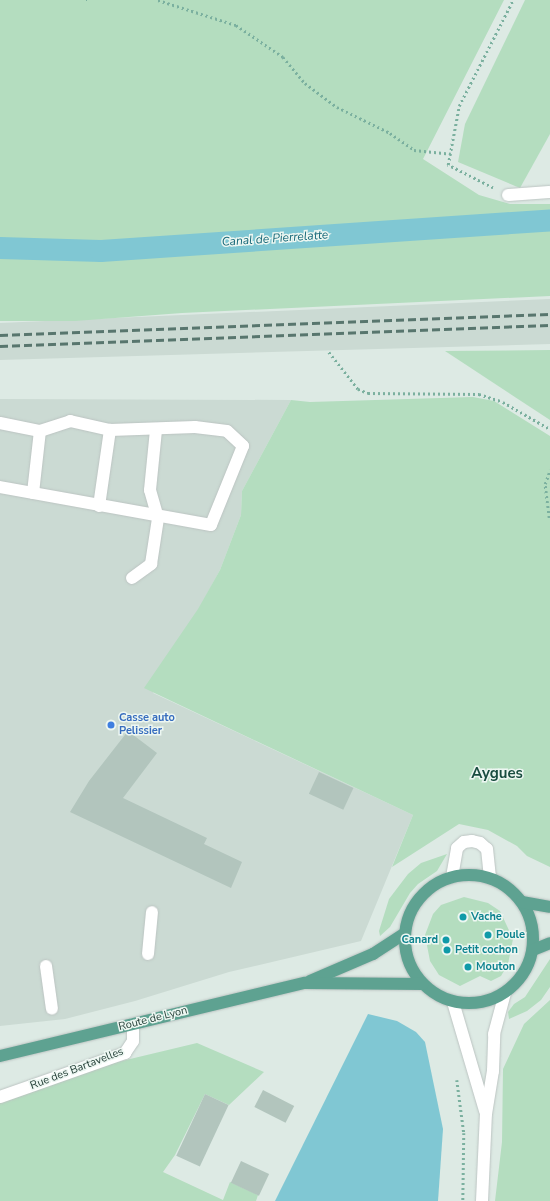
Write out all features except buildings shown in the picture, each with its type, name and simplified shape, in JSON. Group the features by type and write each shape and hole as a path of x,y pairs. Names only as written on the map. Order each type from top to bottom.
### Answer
{"main road":[{"path":"471,874 490,878 508,887 522,902 532,925 533,950 528,967 518,982 505,993 482,1002 453,1002 436,995 423,984 410,966 405,944 405,933 410,914 420,898 435,885 452,877 471,874"},
{"path":"522,902 550,907"},
{"name":"Route de Lyon","path":"0,1056 305,983 373,954 405,933"},
{"path":"533,950 550,943"},
{"name":"Route de Lyon","path":"305,983 423,984"}],"street":[{"path":"508,195 550,192"},
{"path":"0,423 40,431 70,421 110,430 156,430 196,427 227,431 243,446 211,525 158,518 0,487"},
{"path":"99,506 110,430"},
{"path":"132,578 151,564 158,518 150,490 156,430"},
{"path":"33,494 40,431"},
{"path":"452,877 457,848 464,842 472,841 480,843 487,849 490,878"},
{"path":"148,954 152,912"},
{"path":"46,966 52,1009"},
{"path":"482,1201 486,1114 493,1071 494,1034 505,993"},
{"path":"453,1002 486,1114"},
{"name":"Rue des Bartavelles","path":"0,1097 125,1053 133,1041 133,1024"}],"path":[{"path":"158,0 236,25 283,57 305,83 337,107 390,134 414,150 451,154"},
{"path":"508,195 448,166 459,106 513,0"},
{"path":"329,352 358,389 368,392 479,394 503,402 550,429"},
{"path":"549,518 545,484 550,470"},
{"path":"456,1076 464,1133 463,1201"}],"shaded area":[{"path":"550,299 550,344 0,360 0,323"},
{"name":"Casse auto Pelissier","path":"0,399 291,400 242,491 241,515 220,570 153,693 413,815 361,941 229,972 135,1001 65,1019 0,1026"}],"green space":[{"path":"0,0 504,0 423,159 479,195 510,204 550,204 550,296 182,313 75,321 0,321"},
{"path":"525,0 550,0 550,134 520,188 458,162 465,124"},
{"path":"550,350 550,420 445,351"},
{"path":"473,397 494,401 550,436 550,867 527,856 517,846 488,830 459,824 392,867 413,815 144,688 198,609 220,570 241,515 242,491 291,400 310,402"},
{"path":"447,854 437,871 418,884 410,893 390,927 380,936 379,931 389,899 408,874 421,863"},
{"path":"464,897 488,903 500,911 513,939 508,964 501,976 491,981 480,976 460,986 439,975 430,961 425,935 433,914 441,905"},
{"path":"550,959 550,987 541,1000 527,1011 509,1019 508,1012 514,1004 525,997"},
{"path":"550,1000 550,1201 495,1201 502,1142 503,1069 524,1024"},
{"path":"197,1043 264,1072 229,1105 205,1094 175,1155 163,1172 223,1200 230,1182 258,1195 256,1201 0,1201 0,1102 105,1065"}],"water":[{"path":"368,1014 397,1021 416,1032 425,1042 443,1129 438,1201 275,1201"}],"waterway":[{"name":"Canal de Pierrelatte","path":"0,248 101,251 550,220"}],"railway":[{"path":"0,335 550,314"},
{"path":"0,346 550,325"}],"place":[{"name":"Casse auto Pelissier","path":"111,725"},
{"name":"Vache","path":"463,917"},
{"name":"Poule","path":"488,935"},
{"name":"Canard","path":"446,940"},
{"name":"Petit cochon","path":"447,950"},
{"name":"Mouton","path":"468,967"}],"district":[{"name":"Aygues","path":"497,774"}]}
